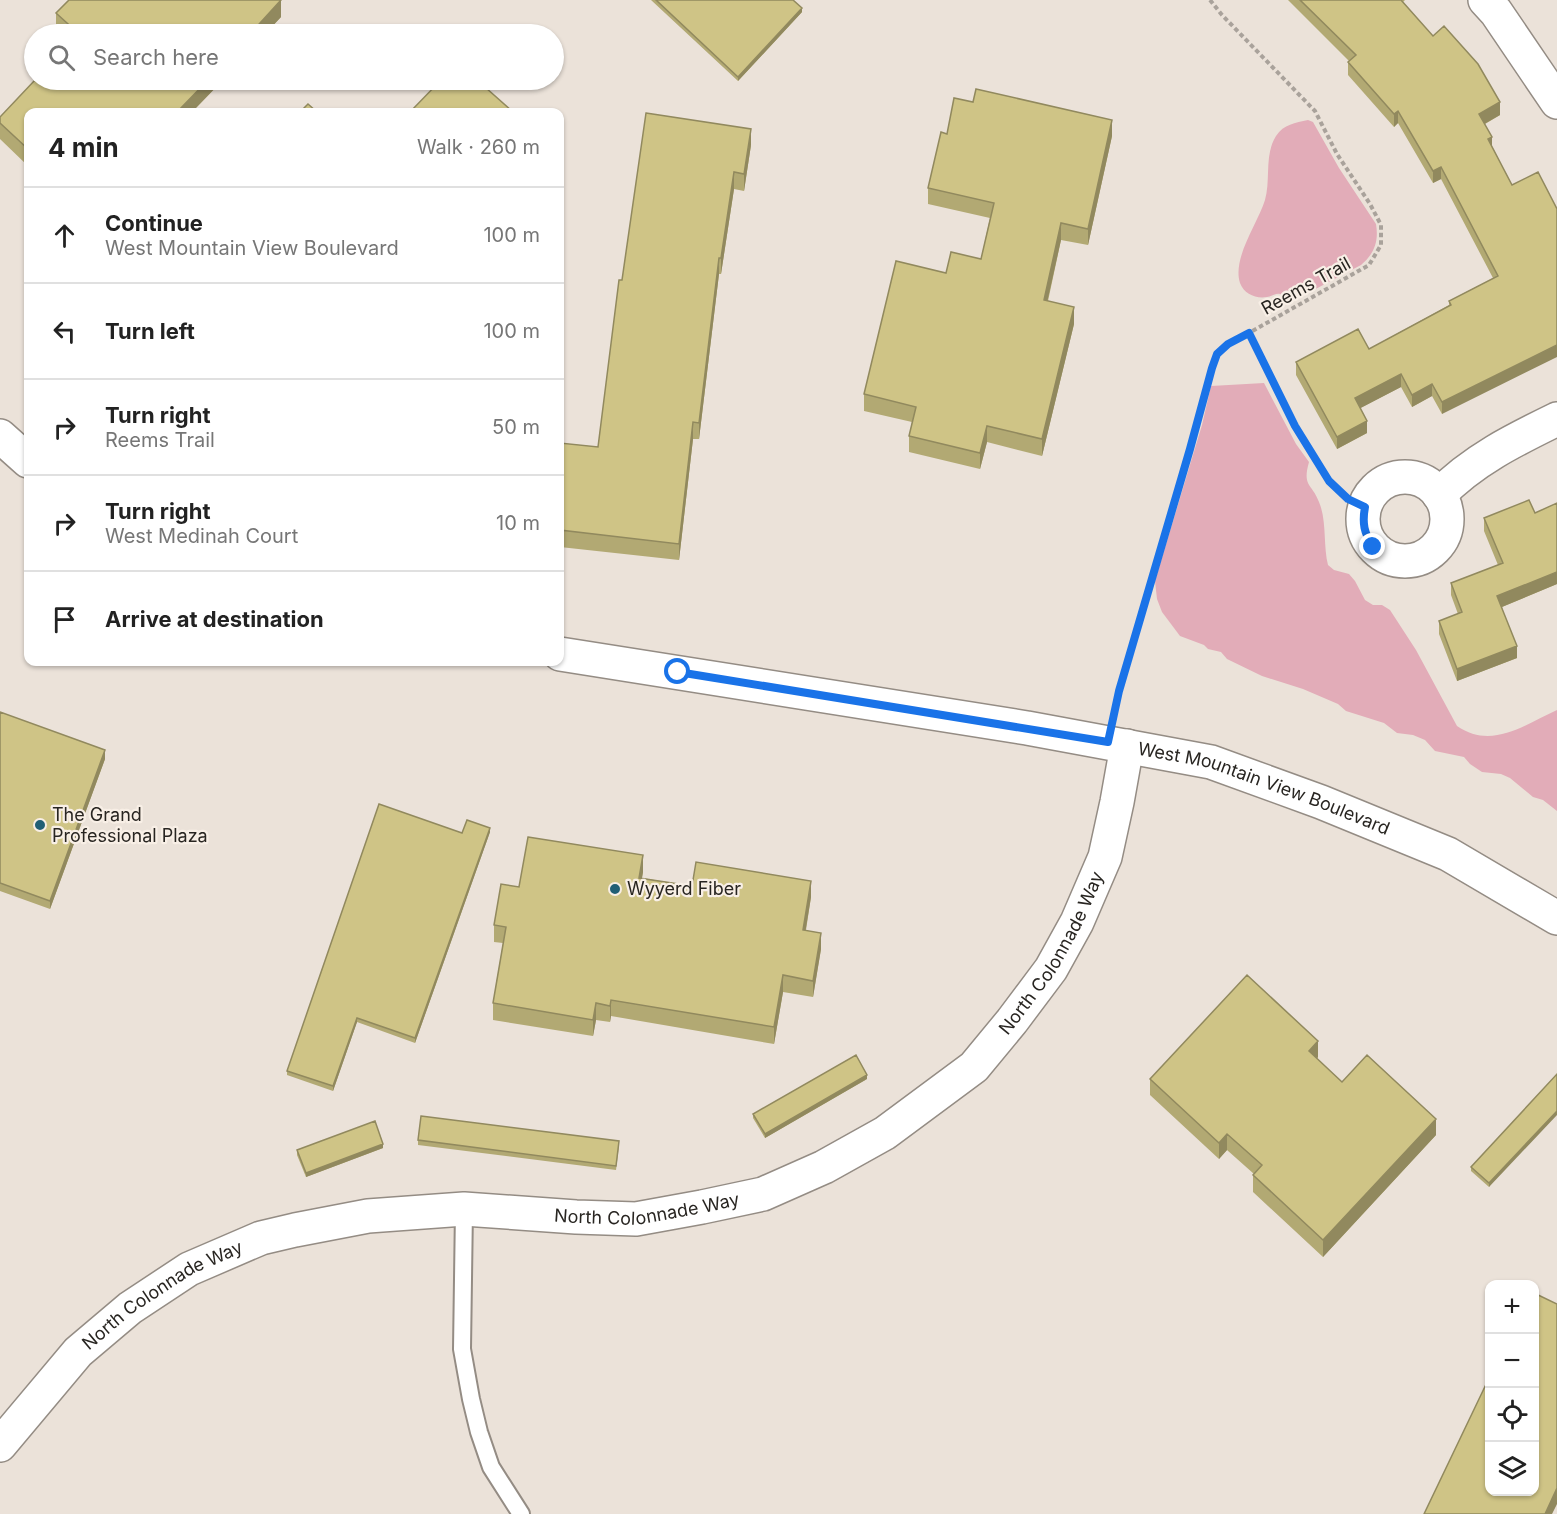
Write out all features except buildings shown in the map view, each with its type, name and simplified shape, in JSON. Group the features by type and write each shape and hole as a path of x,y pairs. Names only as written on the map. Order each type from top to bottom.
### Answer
{"street":[{"path":"1485,0 1496,12 1557,102"},
{"path":"1439,495 1456,478 1496,449 1557,419"},
{"path":"0,436 24,457"},
{"path":"1399,478 1418,479 1439,495 1445,508 1447,522 1436,548 1425,556 1411,560 1397,560 1384,556 1373,547 1365,534 1362,520 1365,507 1370,495 1380,485 1399,478"},
{"name":"West Mountain View Boulevard","path":"564,655 1027,728 1212,762 1322,802 1448,854 1557,918"},
{"name":"North Colonnade Way","path":"0,1445 78,1352 130,1308 189,1269 261,1238 368,1216 464,1209 636,1219 702,1208 763,1194 824,1167 885,1133 974,1067 1051,969 1077,922 1105,857 1118,802 1117,744"}],"lane":[{"path":"464,1209 462,1348 471,1399 491,1467 521,1514"}],"path":[{"name":"Reems Trail","path":"1210,0 1315,111 1337,154 1381,225 1381,245 1369,266 1249,333 1295,426 1329,481 1348,499 1365,507"},
{"path":"1117,744 1119,691 1212,368 1217,354 1228,344 1249,333"}],"shaded area":[{"path":"1308,120 1313,122 1339,168 1376,224 1377,236 1374,247 1361,265 1291,302 1280,294 1269,297 1255,296 1244,290 1238,273 1247,241 1265,200 1272,143 1286,126"},
{"path":"1264,383 1296,444 1309,462 1307,481 1321,509 1328,565 1334,570 1349,574 1365,600 1390,610 1416,650 1457,726 1470,733 1483,736 1508,733 1557,710 1557,811 1543,800 1533,797 1510,778 1501,774 1482,772 1464,757 1435,751 1425,740 1413,735 1397,733 1384,723 1346,711 1338,704 1303,689 1262,676 1227,659 1221,652 1208,649 1204,645 1180,636 1162,612 1157,599 1155,581 1202,425 1211,386"}],"place":[{"name":"The Grand Professional Plaza","path":"40,825"},
{"name":"Wyyerd Fiber","path":"615,889"}],"route":[{"path":"678,672 1108,742 1119,691 1212,368 1217,354 1228,344 1249,333 1295,426 1329,481 1348,499 1365,507 1362,520 1365,534 1373,547"}]}
